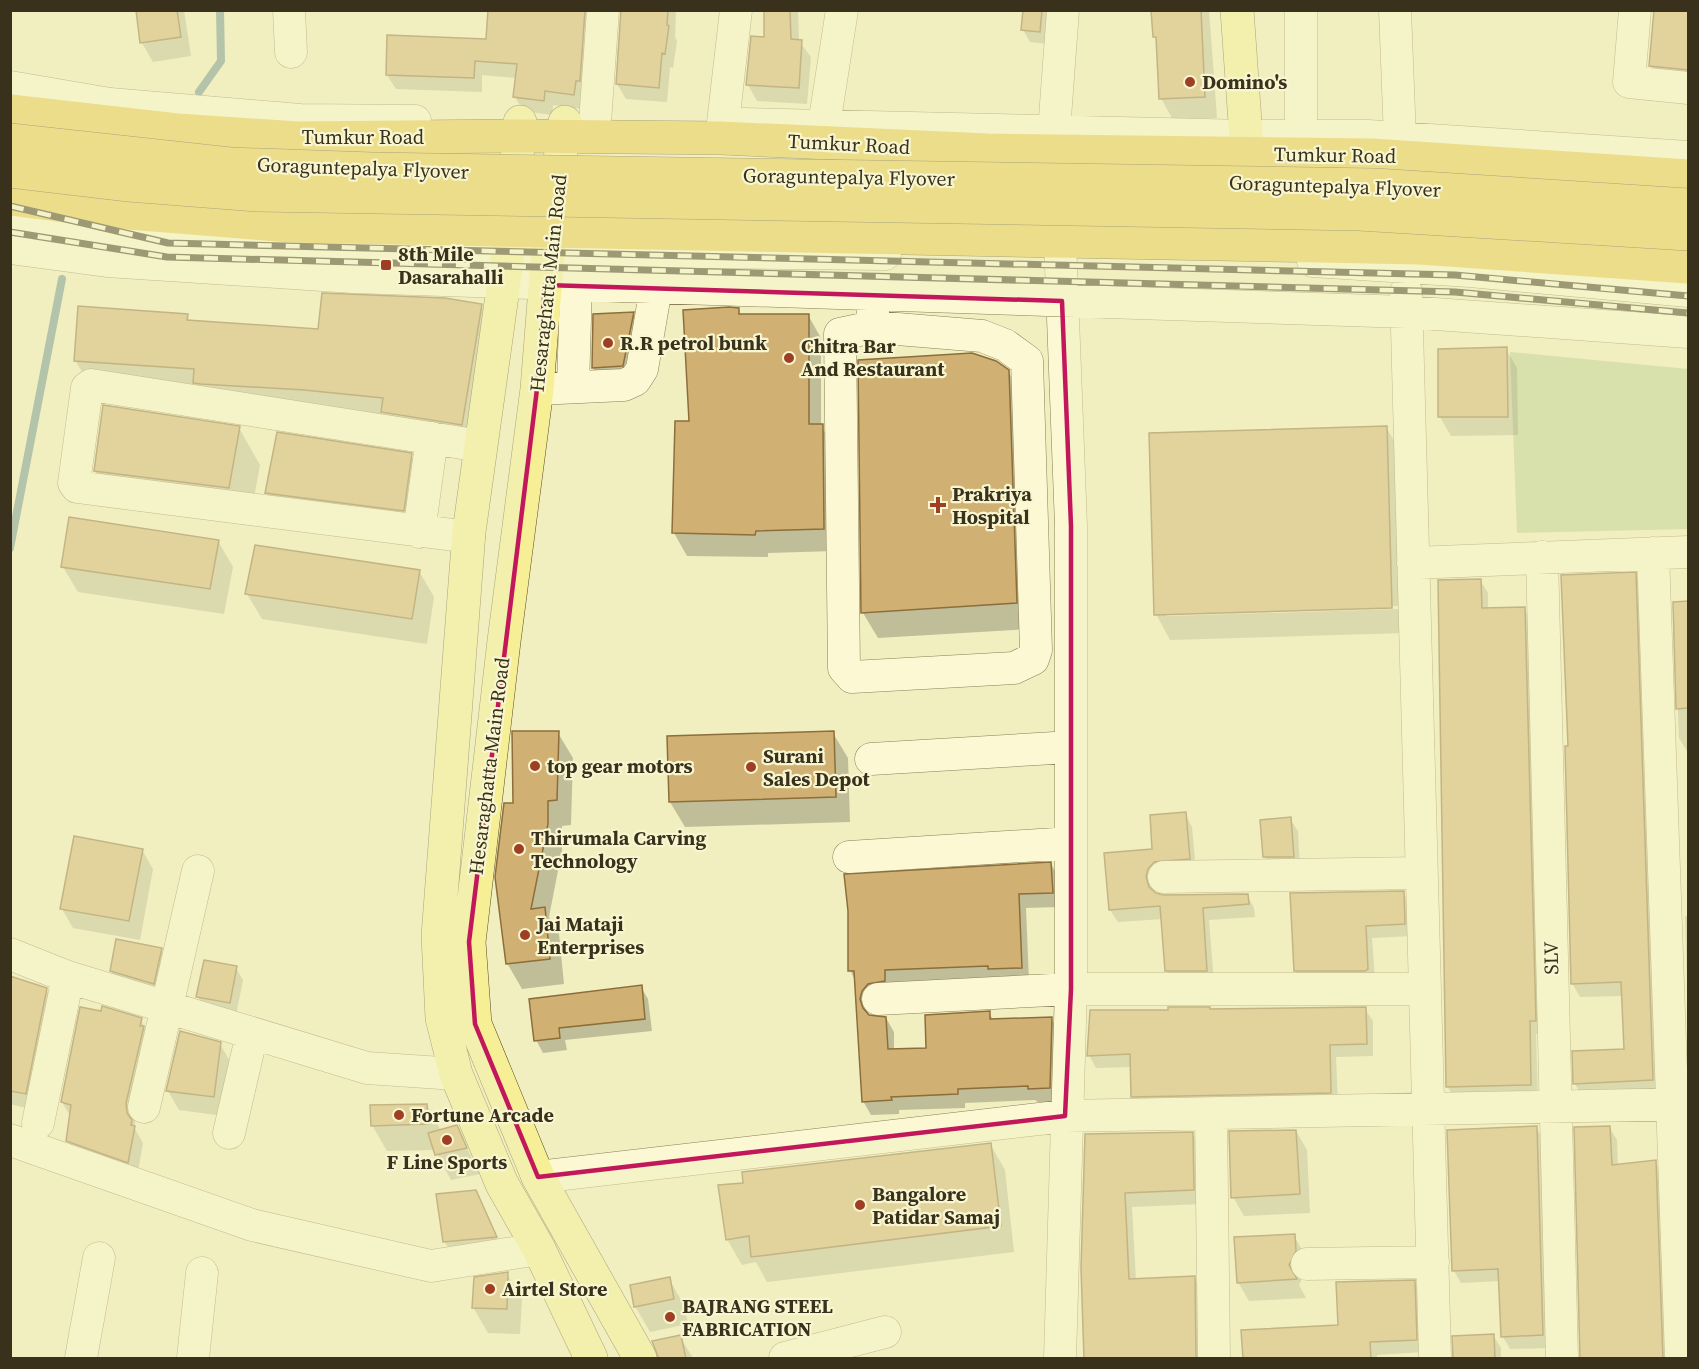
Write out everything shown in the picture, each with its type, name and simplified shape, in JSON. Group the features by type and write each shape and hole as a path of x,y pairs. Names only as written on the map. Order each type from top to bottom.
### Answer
{"highway":[{"name":"Tumkur Road","path":"10,111 177,130 297,138 574,127 720,138 987,150 1372,155 1637,162 1689,176"},
{"name":"Goraguntepalya Flyover","path":"10,140 230,164 384,169 1375,185 1689,205"},
{"name":"Goraguntepalya Flyover","path":"10,171 129,185 269,195 1359,214 1689,234"},
{"path":"10,199 104,211 510,241 1060,248 1420,248 1689,267"}],"main road":[{"path":"1237,10 1246,136"},
{"name":"Hesaraghatta Main Road","path":"574,127 550,242 561,286 537,389 504,641 469,942 475,1024 538,1177 640,1359"},
{"name":"Hesaraghatta Main Road","path":"520,129 510,241 469,537 438,936 442,1018 456,1074 502,1184 539,1249 585,1358"}],"street":[{"path":"289,10 291,52"},
{"path":"603,10 574,127 723,123 1400,138 1637,162 1689,157"},
{"path":"723,123 736,10"},
{"path":"824,125 842,10"},
{"path":"1054,131 1063,10"},
{"path":"1301,10 1301,136"},
{"path":"1395,10 1400,138"},
{"path":"1635,10 1629,82 1689,88"},
{"path":"10,87 110,104 300,120 520,129"},
{"path":"10,218 215,243 510,241"},
{"path":"10,248 106,261 227,270 503,284 1407,312 1689,332"},
{"path":"1060,1359 1065,1116 1071,989 1071,526 1060,248 1406,267 1689,291"},
{"path":"1406,267 1435,1359"},
{"path":"561,286 573,387"},
{"path":"537,389 624,385 635,380 642,369 656,288"},
{"path":"873,295 873,327"},
{"path":"873,327 982,336 1005,345 1027,361 1036,650 1033,659 1014,668 852,676 844,668 840,334 873,327"},
{"path":"469,537 77,487 74,483 85,399 87,387 91,385 481,446"},
{"path":"419,532 432,438"},
{"path":"1413,563 1689,552"},
{"path":"1653,553 1680,1104 1681,1359"},
{"name":"SLV","path":"1542,557 1562,1359"},
{"path":"1036,650 1071,650"},
{"path":"871,759 1071,747"},
{"path":"849,857 1071,843"},
{"path":"144,1107 198,871"},
{"path":"1164,877 1421,873"},
{"path":"10,954 68,977 367,1068 456,1074"},
{"path":"38,1123 68,977"},
{"path":"878,999 1071,989 1425,989"},
{"path":"229,1133 252,1034"},
{"path":"538,1177 1065,1116 1680,1104"},
{"path":"1210,1114 1214,1359"},
{"path":"10,1140 252,1224 431,1266 539,1249"},
{"path":"81,1359 99,1258"},
{"path":"1307,1264 1433,1262"},
{"path":"192,1359 202,1273"},
{"path":"785,1359 885,1332"}],"highlighted area":[{"path":"545,285 1062,301 1071,526 1071,989 1065,1116 538,1177 475,1024 469,942 537,389"}],"green space":[{"path":"1510,352 1688,369 1688,529 1517,533"}],"building":[{"path":"136,10 177,10 181,37 140,43"},
{"path":"488,10 585,10 580,81 576,81 574,95 545,91 544,101 513,97 517,64 475,61 474,78 386,75 387,35 486,39"},
{"path":"621,10 668,10 667,25 669,26 665,54 662,53 659,88 616,84"},
{"path":"764,10 790,10 791,39 802,40 799,88 746,85 751,36 764,37"},
{"path":"1023,10 1042,10 1040,32 1021,30"},
{"path":"1151,10 1201,10 1205,97 1159,99 1156,37 1153,37"},
{"path":"1654,10 1689,10 1689,70 1649,66"},
{"path":"322,293 445,298 482,304 462,425 381,412 383,398 304,390 201,384 193,383 194,369 74,361 78,306 188,314 187,320 318,329"},
{"path":"739,308 739,314 809,314 809,424 823,424 824,529 756,531 755,535 672,533 675,421 689,421 683,310"},
{"path":"634,312 623,366 592,368 593,314"},
{"path":"1507,347 1508,417 1438,417 1438,349"},
{"path":"972,353 996,361 1009,370 1017,603 861,613 858,360"},
{"path":"103,405 240,426 229,488 94,471"},
{"path":"1387,426 1392,608 1154,615 1149,433"},
{"path":"277,432 412,453 404,511 265,493"},
{"path":"69,517 219,540 210,589 61,567"},
{"path":"255,545 420,570 412,619 245,594"},
{"path":"1636,572 1653,1080 1573,1084 1572,1051 1624,1049 1621,982 1571,984 1565,746 1568,746 1561,575"},
{"path":"1481,579 1482,608 1525,607 1536,1021 1530,1021 1531,1085 1446,1087 1438,580"},
{"path":"1689,601 1689,708 1676,709 1673,602"},
{"path":"512,731 559,731 557,800 548,801 548,824 531,909 545,907 550,959 506,964 495,877 504,803 513,803"},
{"name":"Surani Sales Depot","path":"834,731 836,797 669,802 667,736"},
{"path":"1186,812 1190,859 1154,862 1148,869 1146,877 1149,887 1156,893 1164,895 1248,894 1249,904 1203,908 1207,971 1165,971 1160,906 1109,910 1104,853 1152,849 1150,815"},
{"path":"1291,817 1294,857 1263,857 1260,820"},
{"path":"74,836 143,849 129,921 60,909"},
{"path":"1051,862 1053,893 1019,894 1022,968 988,969 988,966 885,970 885,981 868,984 862,991 860,999 869,1015 886,1017 888,1049 926,1048 925,1015 990,1011 990,1019 1052,1017 1050,1088 1028,1089 1028,1086 958,1089 958,1094 891,1097 892,1100 862,1102 854,971 848,971 848,911 844,874"},
{"path":"1404,891 1405,924 1366,926 1368,969 1365,971 1294,971 1290,893"},
{"path":"116,939 162,948 154,984 110,971"},
{"path":"204,960 237,966 230,1003 196,997"},
{"path":"10,976 47,988 26,1094 10,1091"},
{"path":"642,985 645,1019 559,1028 560,1038 534,1041 529,999"},
{"path":"102,1006 142,1018 140,1026 144,1026 126,1103 127,1113 132,1120 131,1125 135,1126 128,1163 66,1141 71,1105 61,1102 80,1007 101,1011"},
{"path":"1168,1007 1210,1007 1210,1009 1366,1007 1367,1044 1330,1045 1331,1093 1131,1097 1130,1054 1087,1056 1090,1010 1168,1010"},
{"path":"180,1031 221,1042 214,1097 166,1091"},
{"name":"Fortune Arcade","path":"427,1104 428,1124 371,1126 370,1105"},
{"name":"F Line Sports","path":"457,1125 467,1148 435,1155 428,1133"},
{"path":"1537,1126 1543,1335 1501,1337 1498,1269 1452,1271 1447,1130"},
{"path":"1610,1126 1612,1165 1656,1160 1663,1359 1580,1359 1574,1127"},
{"path":"1296,1130 1300,1194 1231,1198 1229,1131"},
{"path":"1193,1132 1194,1190 1125,1193 1129,1279 1195,1276 1196,1359 1084,1359 1081,1268 1085,1134"},
{"name":"Bangalore Patidar Samaj","path":"991,1143 1001,1226 751,1257 749,1236 726,1240 718,1185 743,1183 742,1172"},
{"path":"476,1190 497,1237 443,1242 436,1194"},
{"path":"1295,1234 1296,1251 1289,1265 1297,1279 1237,1283 1234,1237"},
{"name":"Airtel Store","path":"508,1272 507,1309 472,1308 474,1277"},
{"path":"670,1277 674,1299 634,1307 630,1285"},
{"path":"1415,1280 1417,1340 1370,1342 1371,1359 1243,1359 1241,1330 1338,1325 1336,1282"},
{"path":"1494,1334 1495,1359 1453,1359 1452,1336"},
{"path":"681,1335 686,1359 659,1359 652,1341"}],"waterway":[{"path":"199,92 221,61 220,10"},
{"path":"10,548 62,279"}],"railway":[{"path":"10,206 168,243 1455,275 1688,296"},
{"path":"10,232 167,257 1455,292 1688,313"}],"place":[{"name":"Domino's","path":"1190,82"},
{"name":"8th Mile Dasarahalli","path":"386,265"},
{"name":"R.R petrol bunk","path":"608,343"},
{"name":"Chitra Bar And Restaurant","path":"789,358"},
{"name":"Prakriya Hospital","path":"938,505"},
{"name":"top gear motors","path":"535,766"},
{"name":"Surani Sales Depot","path":"751,767"},
{"name":"Thirumala Carving Technology","path":"519,849"},
{"name":"Jai Mataji Enterprises","path":"525,935"},
{"name":"Fortune Arcade","path":"399,1115"},
{"name":"F Line Sports","path":"447,1140"},
{"name":"Bangalore Patidar Samaj","path":"860,1205"},
{"name":"Airtel Store","path":"490,1289"},
{"name":"BAJRANG STEEL FABRICATION","path":"670,1317"}]}
